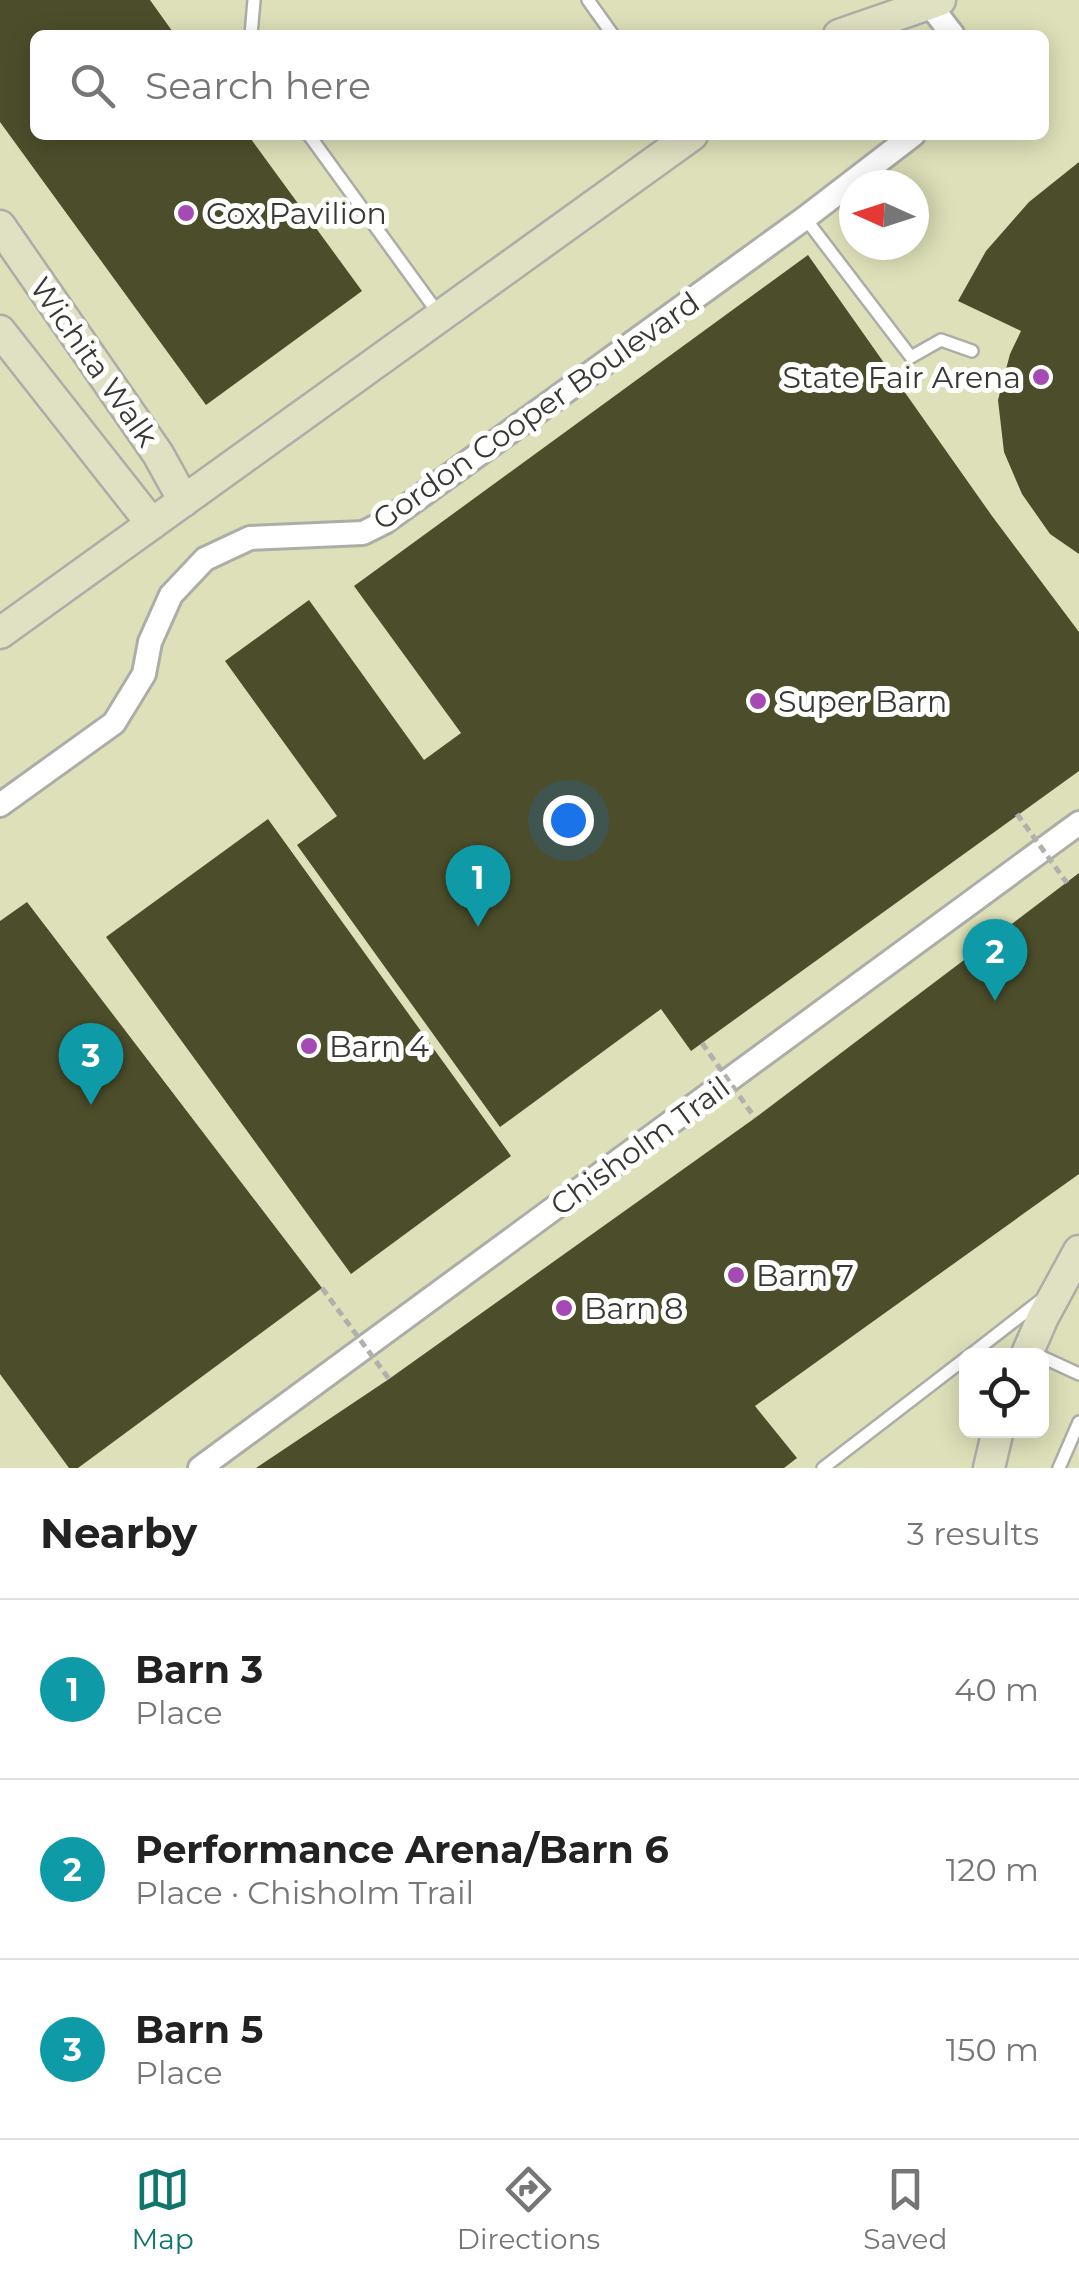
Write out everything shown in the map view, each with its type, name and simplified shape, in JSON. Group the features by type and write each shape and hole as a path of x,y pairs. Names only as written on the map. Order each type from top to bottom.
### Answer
{"street":[{"path":"853,30 932,2 950,30"},
{"path":"0,634 683,140"},
{"name":"Gordon Cooper Boulevard","path":"0,805 114,724 144,674 150,642 171,595 205,559 250,538 363,533 384,522 805,218 906,140"},
{"name":"Wichita Walk","path":"0,226 158,454 184,501"},
{"name":"Wichita Walk","path":"0,331 152,524"},
{"name":"Chisholm Trail","path":"200,1468 1079,823"},
{"path":"1037,1348 1060,1286 1079,1251"},
{"path":"989,1468 996,1438"}],"lane":[{"path":"251,30 254,0"},
{"path":"588,0 609,30"},
{"path":"313,140 440,316"},
{"path":"805,218 911,357 942,340 972,351"},
{"path":"980,1348 1060,1286"},
{"path":"1049,1361 1079,1374"},
{"path":"823,1468 959,1364"},
{"path":"1060,1468 1079,1422"}],"path":[{"path":"1018,814 1067,883"},
{"path":"702,1043 755,1118"},
{"path":"322,1288 389,1378"}],"green space":[{"path":"0,0 1079,0 1079,1468 0,1468"}],"building":[{"name":"Cox Pavilion","path":"0,0 150,0 171,30 30,30 30,140 252,140 362,291 206,405 0,122"},
{"name":"State Fair Arena","path":"1079,162 1079,554 1050,534 1022,494 1004,452 998,400 1010,354 1021,331 958,301 986,251 1029,202"},
{"name":"Super Barn","path":"808,255 1079,632 1079,771 691,1051 661,1009 500,1127 297,845 337,816 225,661 309,600 424,760 461,733 354,586"},
{"name":"Barn 4","path":"268,819 511,1156 351,1274 106,937"},
{"path":"1079,873 1079,1174 755,1406 797,1458 784,1468 256,1468 389,1379 755,1118"},
{"path":"27,902 322,1288 78,1468 69,1468 0,1374 0,921"}],"place":[{"name":"Cox Pavilion","path":"186,213"},
{"name":"State Fair Arena","path":"1041,377"},
{"name":"Super Barn","path":"758,701"},
{"name":"Barn 3","path":"478,927"},
{"name":"Performance Arena/Barn 6","path":"995,1001"},
{"name":"Barn 4","path":"309,1046"},
{"name":"Barn 5","path":"91,1105"},
{"name":"Barn 7","path":"736,1275"},
{"name":"Barn 8","path":"564,1308"}]}
